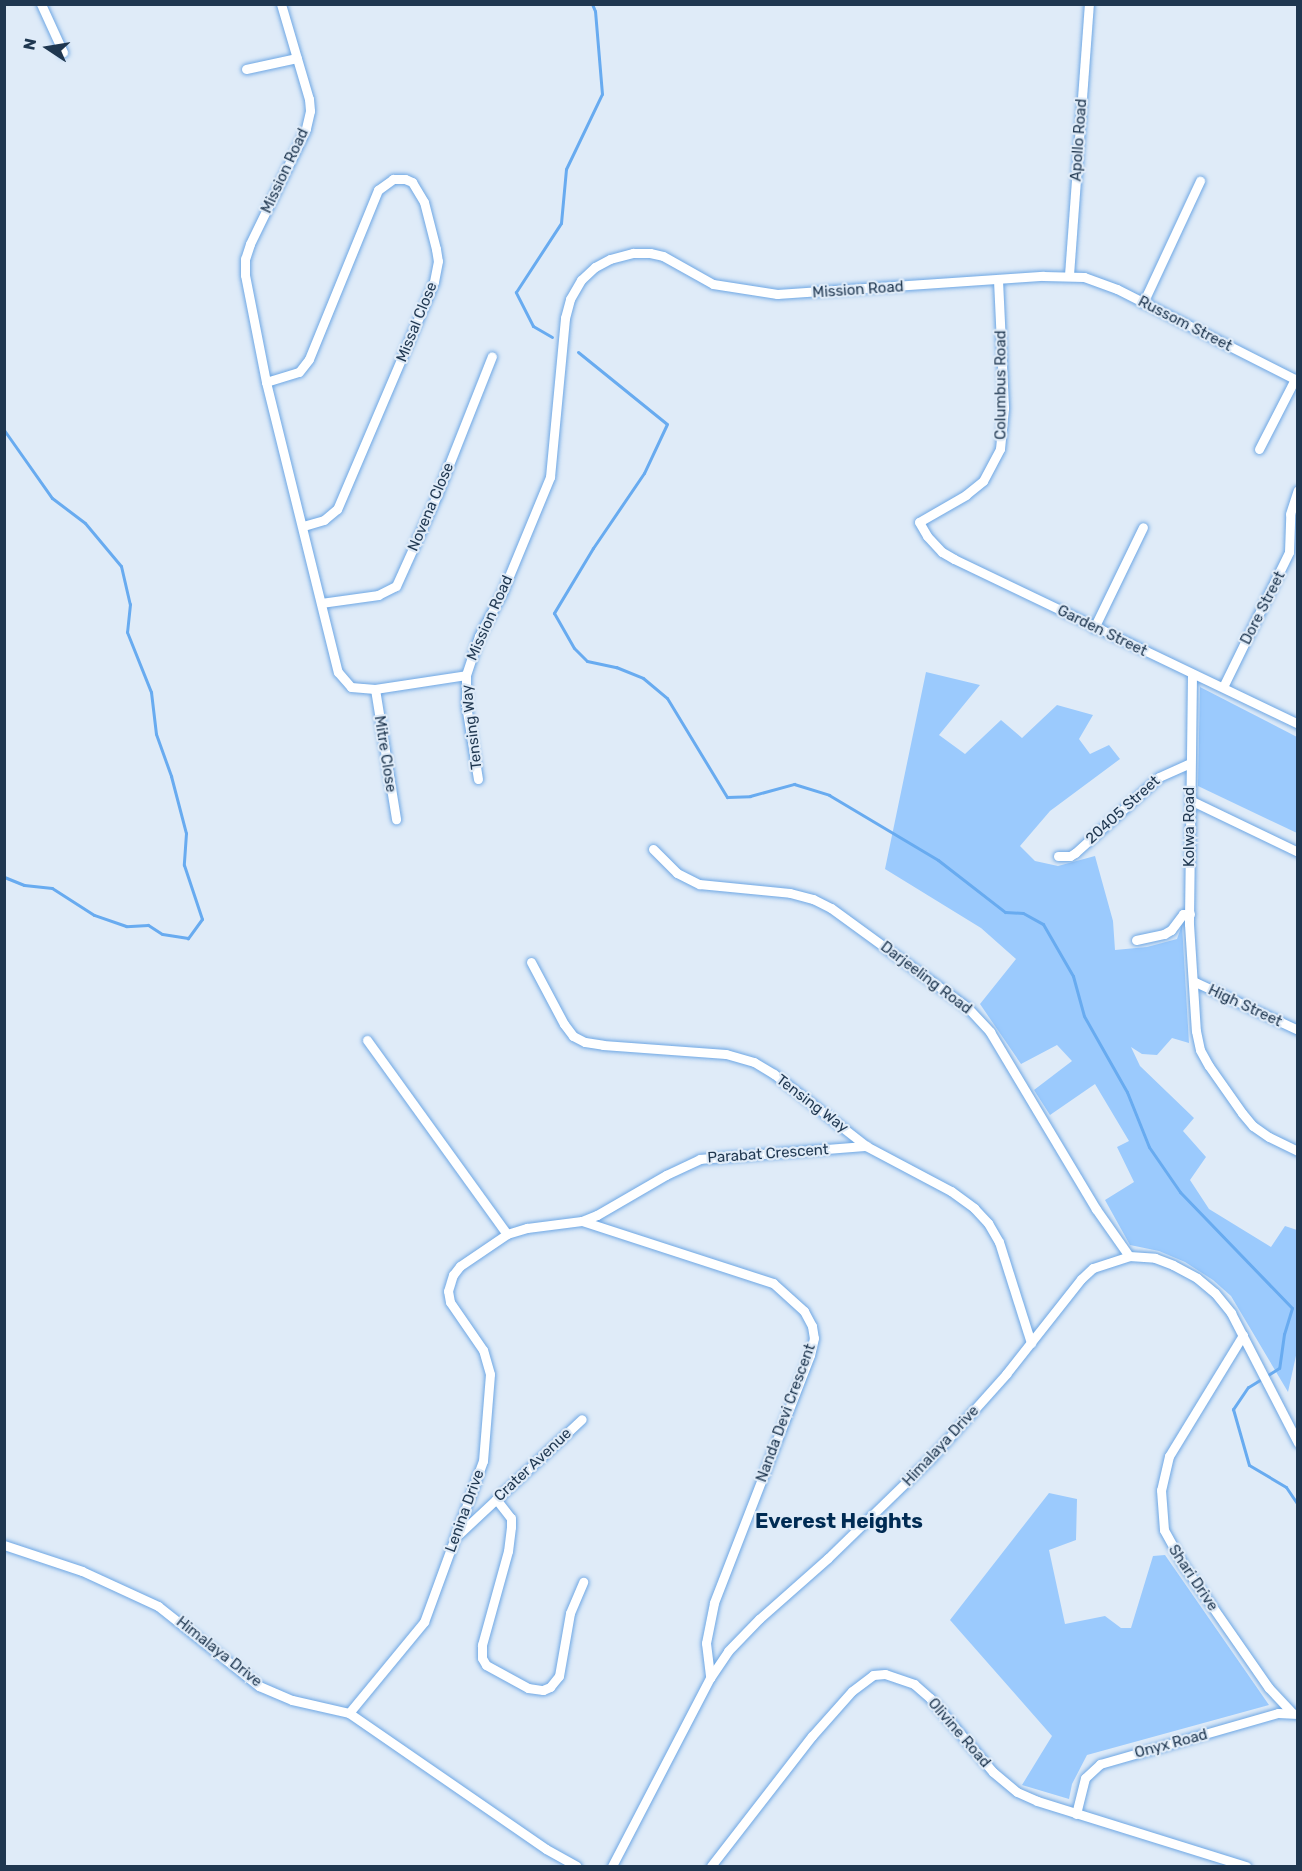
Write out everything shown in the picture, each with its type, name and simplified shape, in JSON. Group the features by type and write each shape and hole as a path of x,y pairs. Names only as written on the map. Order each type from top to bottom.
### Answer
{"street":[{"path":"41,4 63,52"},
{"name":"Mission Road","path":"281,4 309,99 309,120 245,259 245,275 266,382 338,672 344,681 361,690 466,675 479,636 502,592 550,477 564,318 570,299 581,280 595,267 633,253 650,253 663,256 713,284 777,294 1069,275"},
{"name":"Apollo Road","path":"1069,275 1089,4"},
{"path":"246,69 297,58"},
{"name":"Missal Close","path":"266,382 299,372 309,359 378,190 393,179 405,179 412,182 424,202 436,249 438,261 434,282 342,499 331,515 303,526"},
{"path":"1143,303 1200,181"},
{"name":"Russom Street","path":"1069,275 1095,279 1296,380"},
{"name":"Columbus Road","path":"919,522 966,495 983,481 1000,449 1004,408 998,280"},
{"name":"Novena Close","path":"321,603 378,595 396,586 432,505 492,356"},
{"path":"1259,449 1296,380"},
{"name":"Dore Street","path":"1223,687 1289,552 1290,514 1298,490"},
{"name":"Garden Street","path":"919,522 942,552 1094,628 1298,724"},
{"path":"1094,628 1143,527"},
{"name":"Kolwa Road","path":"1192,674 1190,914 1196,1031 1200,1050 1253,1126 1298,1151"},
{"name":"Tensing Way","path":"466,675 466,705 478,779"},
{"name":"Mitre Close","path":"375,689 396,819"},
{"name":"20405 Street","path":"1058,856 1065,857 1075,853 1159,777 1190,763"},
{"path":"1190,800 1298,852"},
{"name":"Darjeeling Road","path":"653,849 677,873 699,884 790,893 822,903 968,1008 990,1032 1096,1209 1129,1256"},
{"path":"1136,940 1164,934 1171,930 1184,914 1190,914"},
{"name":"Tensing Way","path":"531,962 564,1024 573,1036 585,1042 603,1045 740,1057 774,1074 866,1146 951,1191 988,1222 999,1242 1031,1343"},
{"name":"High Street","path":"1193,981 1298,1030"},
{"path":"367,1040 507,1234"},
{"name":"Parabat Crescent","path":"448,1291 453,1275 460,1266 507,1234 545,1224 582,1221 700,1159 866,1146"},
{"name":"Nanda Devi Crescent","path":"582,1221 773,1283 804,1311 812,1326 814,1338 810,1355 714,1603 706,1643 710,1678"},
{"name":"Himalaya Drive","path":"612,1866 710,1678 728,1651 759,1619 828,1558 932,1458 1031,1343 1081,1279 1093,1268 1129,1256 1155,1258 1197,1278 1215,1293 1231,1313 1298,1443"},
{"name":"Lenina Drive","path":"349,1713 424,1622 483,1461 490,1374 483,1350 455,1312 448,1291"},
{"name":"Shari Drive","path":"1243,1335 1169,1456 1161,1490 1164,1530 1182,1563 1269,1688 1294,1713"},
{"name":"Crater Avenue","path":"457,1535 582,1419"},
{"path":"496,1499 511,1518 511,1527 508,1551 482,1645 482,1658 486,1665 528,1688 543,1690 550,1687 558,1676 572,1606 583,1582"},
{"name":"Himalaya Drive","path":"4,1545 82,1570 158,1605 242,1675 267,1690 292,1700 349,1713 537,1843 577,1866"},
{"name":"Olivine Road","path":"711,1866 812,1736 852,1691 873,1675 899,1677 922,1691 1004,1784 1037,1801 1246,1866"},
{"name":"Onyx Road","path":"1076,1814 1085,1778 1100,1764 1278,1713 1294,1713"}],"shaded area":[{"path":"926,672 980,685 939,735 965,754 1001,720 1022,738 1057,705 1093,715 1079,739 1090,754 1109,745 1120,759 1050,811 1020,846 1035,861 1058,866 1095,856 1113,921 1115,950 1147,947 1177,939 1182,925 1189,1043 1172,1038 1157,1055 1142,1054 1131,1047 1140,1066 1194,1118 1183,1131 1206,1157 1190,1180 1209,1209 1271,1247 1285,1226 1297,1230 1297,1351 1288,1392 1231,1296 1213,1280 1185,1262 1159,1251 1130,1245 1105,1200 1134,1182 1117,1147 1129,1141 1095,1084 1050,1115 1034,1090 1072,1061 1057,1045 1021,1064 980,1004 1016,959 981,928 885,869"},
{"path":"1200,687 1297,737 1297,833 1198,786"},
{"path":"1049,1493 1077,1499 1076,1540 1049,1550 1065,1624 1105,1616 1121,1628 1131,1628 1153,1556 1165,1555 1269,1705 1087,1755 1072,1784 1069,1799 1022,1785 1052,1736 950,1620"}],"waterway":[{"path":"552,337 533,326 516,292 561,223 566,169 602,94 595,11 592,4"},
{"path":"578,352 667,424 644,473 593,548 554,613 574,648 587,661 616,667 643,678 667,698 727,797 750,796 794,784 829,795 938,860 1005,912 1023,913 1043,924 1073,976 1084,1016 1127,1092 1149,1147 1180,1192 1292,1308 1284,1334 1279,1368 1248,1387 1233,1409 1249,1465 1286,1487 1298,1505"},
{"path":"4,430 52,498 85,523 121,566 130,604 127,632 151,692 156,734 171,776 186,833 184,865 202,919 188,938 162,934 148,925 126,926 94,915 52,888 24,885 4,877"}],"district":[{"name":"Everest Heights","path":"839,1521"}]}
